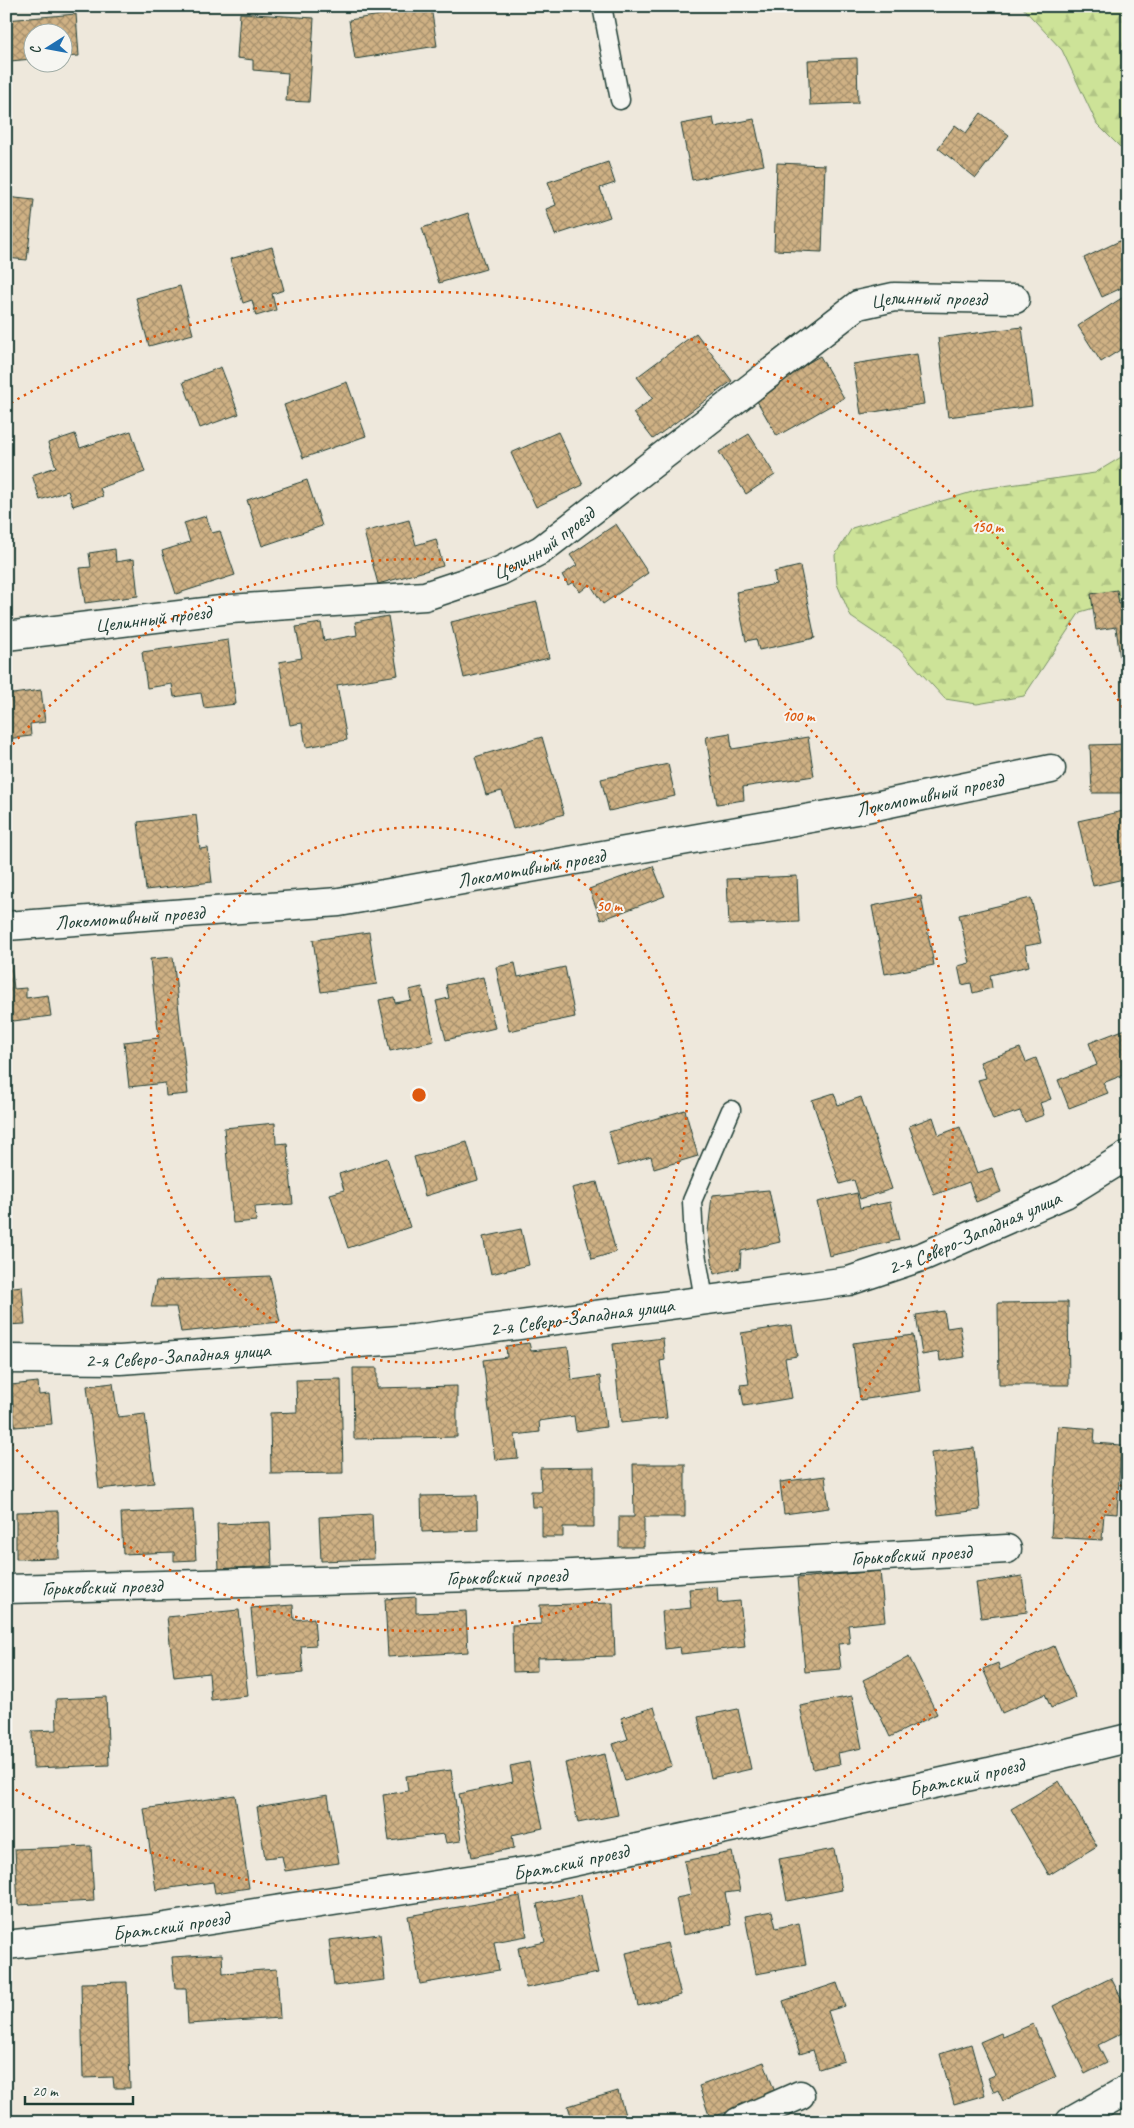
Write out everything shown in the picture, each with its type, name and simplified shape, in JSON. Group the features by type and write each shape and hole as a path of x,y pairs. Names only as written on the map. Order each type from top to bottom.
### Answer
{"street":[{"name":"Целинный проезд","path":"6,636 230,609 425,596 500,571 541,550 858,305 894,297 1015,299"},
{"name":"Локомотивный проезд","path":"6,926 339,902 856,810 1051,769"},
{"name":"2-я Северо-Западная улица","path":"6,1359 120,1360 414,1339 849,1281 924,1256 1065,1194 1128,1155"},
{"name":"Горьковский проезд","path":"6,1590 555,1576 1007,1549"},
{"name":"Братский проезд","path":"6,1945 152,1929 540,1869 989,1772 1128,1738"},
{"path":"1070,2122 1128,2089"},
{"path":"738,2122 800,2095"}],"lane":[{"path":"602,6 620,100"},
{"path":"704,1299 694,1242 692,1201 731,1110"}],"green space":[{"path":"1021,6 1128,6 1128,155 1097,124 1062,50"},
{"path":"1128,453 1128,598 1080,612 1024,696 977,704 945,699 899,649 851,617 837,584 835,555 852,528 982,489 1095,473"}],"building":[{"path":"431,7 437,46 355,59 349,20"},
{"path":"240,13 314,18 309,102 286,101 288,73 253,70 253,60 237,58"},
{"path":"76,14 79,56 72,56 72,22 22,22 22,60 10,61 6,20"},
{"path":"857,58 858,103 810,105 808,60"},
{"path":"981,113 1009,135 976,178 938,148 955,125 966,133"},
{"path":"713,118 715,127 754,119 764,165 692,180 681,124"},
{"path":"608,162 615,183 600,188 610,217 555,235 546,209 556,205 548,182"},
{"path":"777,163 825,165 822,252 774,250"},
{"path":"6,197 34,200 27,260 6,258"},
{"path":"468,213 486,269 439,283 422,228"},
{"path":"1128,237 1128,285 1102,297 1084,258"},
{"path":"272,247 284,290 272,294 276,310 256,316 252,300 243,303 230,259"},
{"path":"180,286 193,334 149,346 136,298"},
{"path":"1128,294 1128,345 1101,362 1078,326"},
{"path":"1022,327 1032,406 948,417 938,338"},
{"path":"696,333 732,381 653,439 633,413 653,398 637,377"},
{"path":"917,354 924,404 861,414 853,364"},
{"path":"820,356 844,398 777,436 753,394"},
{"path":"221,367 239,414 200,428 183,382"},
{"path":"347,382 366,436 303,458 284,405"},
{"path":"131,431 145,472 100,488 103,496 73,506 68,491 40,500 32,475 56,467 48,443 75,434 80,448"},
{"path":"558,432 583,485 536,507 511,453"},
{"path":"749,434 775,475 746,494 719,452"},
{"path":"307,480 322,526 262,546 247,500"},
{"path":"206,516 212,533 220,531 235,575 176,594 162,551 190,542 184,523"},
{"path":"409,520 416,545 436,539 443,566 378,584 364,532"},
{"path":"616,524 648,573 603,604 590,584 580,592 573,582 568,585 562,575 577,565 570,555"},
{"path":"115,549 116,562 134,559 138,596 85,603 80,568 91,567 89,553"},
{"path":"800,566 815,638 759,650 756,639 746,641 736,592 776,584 774,572"},
{"path":"1117,590 1119,604 1128,602 1128,658 1120,659 1116,627 1096,630 1091,594"},
{"path":"537,602 549,658 464,678 451,622"},
{"path":"388,616 398,675 337,685 347,740 306,747 302,723 290,725 279,662 302,658 296,627 321,623 324,641 357,635 355,622"},
{"path":"228,640 236,704 204,708 201,693 174,697 172,684 147,688 142,652"},
{"path":"41,690 45,722 30,724 31,736 6,739 6,695"},
{"path":"730,733 732,749 808,737 814,776 743,787 744,800 717,804 706,737"},
{"path":"542,737 564,814 513,829 502,791 486,795 475,757"},
{"path":"1128,744 1128,793 1092,793 1090,745"},
{"path":"668,764 675,796 609,811 601,779"},
{"path":"1128,810 1128,878 1093,886 1078,821"},
{"path":"196,815 200,849 208,848 212,882 146,890 138,822"},
{"path":"653,866 665,896 601,920 589,889"},
{"path":"797,876 799,922 729,925 727,879"},
{"path":"921,896 934,965 885,974 872,906"},
{"path":"1031,898 1041,943 1025,946 1029,966 990,975 992,988 973,993 971,983 962,985 958,966 970,963 959,915"},
{"path":"369,932 377,984 321,992 313,940"},
{"path":"173,957 188,1094 166,1096 165,1083 129,1087 124,1042 159,1038 150,959"},
{"path":"515,963 518,977 565,967 575,1017 509,1031 496,967"},
{"path":"11,964 14,989 26,988 26,998 48,995 51,1016 6,1022 6,965"},
{"path":"483,977 495,1028 446,1040 436,1001 449,998 446,985"},
{"path":"422,987 434,1041 390,1051 379,1000 394,997 395,1003 411,1000 409,990"},
{"path":"1128,1028 1128,1073 1103,1083 1108,1093 1069,1108 1058,1080 1097,1065 1089,1043"},
{"path":"1020,1048 1026,1062 1036,1058 1051,1099 1040,1103 1044,1115 1025,1122 1020,1111 993,1120 978,1080 986,1078 980,1062"},
{"path":"834,1093 838,1105 861,1097 892,1189 860,1199 854,1180 840,1184 812,1100"},
{"path":"685,1110 698,1156 654,1169 651,1156 618,1166 609,1132"},
{"path":"933,1117 939,1135 960,1127 977,1173 992,1168 1001,1192 976,1202 969,1182 934,1195 909,1126"},
{"path":"275,1123 276,1144 287,1143 293,1204 255,1207 256,1221 233,1223 224,1128"},
{"path":"467,1142 478,1180 425,1196 414,1157"},
{"path":"387,1158 410,1227 348,1248 330,1194 344,1190 339,1174"},
{"path":"597,1182 616,1252 592,1259 572,1188"},
{"path":"769,1190 780,1242 741,1251 740,1268 714,1274 708,1232 712,1195"},
{"path":"857,1193 860,1208 890,1202 899,1240 829,1256 817,1202"},
{"path":"521,1229 529,1265 491,1274 483,1237"},
{"path":"270,1276 280,1322 181,1332 176,1307 151,1307 156,1281"},
{"path":"22,1286 25,1324 6,1325 6,1288"},
{"path":"1068,1302 1069,1385 999,1385 998,1303"},
{"path":"944,1311 947,1328 960,1326 965,1357 940,1361 939,1352 922,1355 916,1315"},
{"path":"792,1325 797,1356 785,1358 792,1398 744,1406 740,1385 749,1384 741,1333"},
{"path":"913,1335 921,1391 860,1400 853,1343"},
{"path":"663,1338 665,1360 660,1361 667,1418 621,1423 613,1344"},
{"path":"529,1343 531,1351 568,1347 572,1380 600,1376 606,1427 576,1431 574,1416 539,1421 540,1432 515,1435 518,1458 495,1460 483,1360 507,1357 506,1346"},
{"path":"353,1368 377,1368 377,1388 457,1386 457,1437 354,1439"},
{"path":"341,1379 343,1473 271,1474 270,1413 297,1412 296,1380"},
{"path":"38,1382 39,1395 49,1394 52,1424 15,1427 11,1385"},
{"path":"113,1383 118,1417 145,1414 154,1483 99,1489 87,1386"},
{"path":"1058,1426 1095,1429 1094,1443 1121,1445 1117,1514 1104,1513 1102,1540 1051,1537"},
{"path":"974,1448 980,1510 938,1515 931,1453"},
{"path":"633,1464 685,1464 685,1517 644,1517 644,1547 619,1547 619,1517 634,1517"},
{"path":"594,1467 594,1527 563,1527 563,1537 542,1537 542,1507 532,1507 531,1491 541,1491 540,1468"},
{"path":"825,1476 829,1508 784,1514 780,1482"},
{"path":"477,1495 478,1530 422,1532 421,1496"},
{"path":"193,1510 196,1560 174,1561 174,1552 123,1554 121,1513"},
{"path":"58,1511 59,1558 16,1559 16,1512"},
{"path":"372,1514 374,1559 321,1561 319,1517"},
{"path":"270,1522 272,1566 219,1569 217,1524"},
{"path":"880,1571 885,1621 848,1625 850,1643 838,1644 841,1669 805,1672 797,1578"},
{"path":"1022,1576 1027,1612 981,1618 976,1583"},
{"path":"717,1587 718,1603 740,1601 745,1647 681,1654 680,1647 665,1649 662,1611 691,1608 689,1589"},
{"path":"416,1597 416,1613 466,1611 468,1652 388,1657 385,1599"},
{"path":"613,1603 615,1656 537,1658 537,1671 513,1672 512,1625 541,1624 540,1605"},
{"path":"293,1605 294,1620 314,1618 316,1645 301,1646 303,1673 257,1677 251,1608"},
{"path":"239,1610 248,1696 211,1700 209,1673 174,1677 167,1617"},
{"path":"1054,1646 1076,1698 1051,1708 1045,1694 1002,1713 983,1669 998,1663 1000,1670"},
{"path":"909,1657 937,1714 890,1737 863,1680"},
{"path":"852,1696 862,1748 838,1753 840,1764 813,1769 800,1706"},
{"path":"106,1697 109,1765 33,1768 32,1731 57,1730 56,1699"},
{"path":"654,1707 672,1766 625,1781 613,1744 628,1739 621,1718"},
{"path":"738,1709 751,1769 711,1778 698,1717"},
{"path":"605,1754 618,1815 578,1823 565,1763"},
{"path":"529,1762 543,1828 512,1835 514,1848 472,1857 459,1794 513,1782 510,1766"},
{"path":"451,1770 461,1841 446,1843 444,1834 389,1841 383,1795 408,1791 406,1776"},
{"path":"1059,1781 1097,1846 1049,1875 1011,1809"},
{"path":"235,1795 249,1888 215,1893 213,1882 156,1890 144,1809"},
{"path":"328,1795 339,1863 285,1871 282,1856 265,1858 257,1807"},
{"path":"91,1846 94,1901 18,1905 15,1849"},
{"path":"834,1849 842,1890 787,1901 779,1859"},
{"path":"732,1852 740,1891 725,1893 731,1925 683,1935 676,1898 691,1895 684,1861"},
{"path":"581,1895 598,1973 526,1988 518,1948 545,1942 537,1904"},
{"path":"520,1896 527,1936 494,1942 499,1970 420,1984 408,1916"},
{"path":"772,1911 776,1928 799,1923 806,1965 756,1974 745,1916"},
{"path":"380,1934 385,1980 334,1986 329,1940"},
{"path":"667,1943 681,1995 638,2006 626,1953"},
{"path":"222,1954 223,1973 277,1969 280,2018 188,2024 186,1988 175,1988 172,1957"},
{"path":"1111,1978 1128,2011 1128,2030 1098,2045 1107,2063 1085,2074 1053,2006"},
{"path":"127,1982 130,2088 114,2088 113,2077 83,2078 81,1983"},
{"path":"837,1983 845,2006 828,2011 844,2061 819,2069 813,2050 800,2054 783,2001"},
{"path":"1033,2024 1056,2077 1003,2101 998,2090 994,2092 988,2078 995,2075 980,2042 1001,2033 1003,2037"},
{"path":"971,2044 985,2095 954,2104 940,2054"},
{"path":"764,2062 776,2095 710,2118 699,2086"},
{"path":"618,2091 627,2122 573,2122 568,2106"}]}
